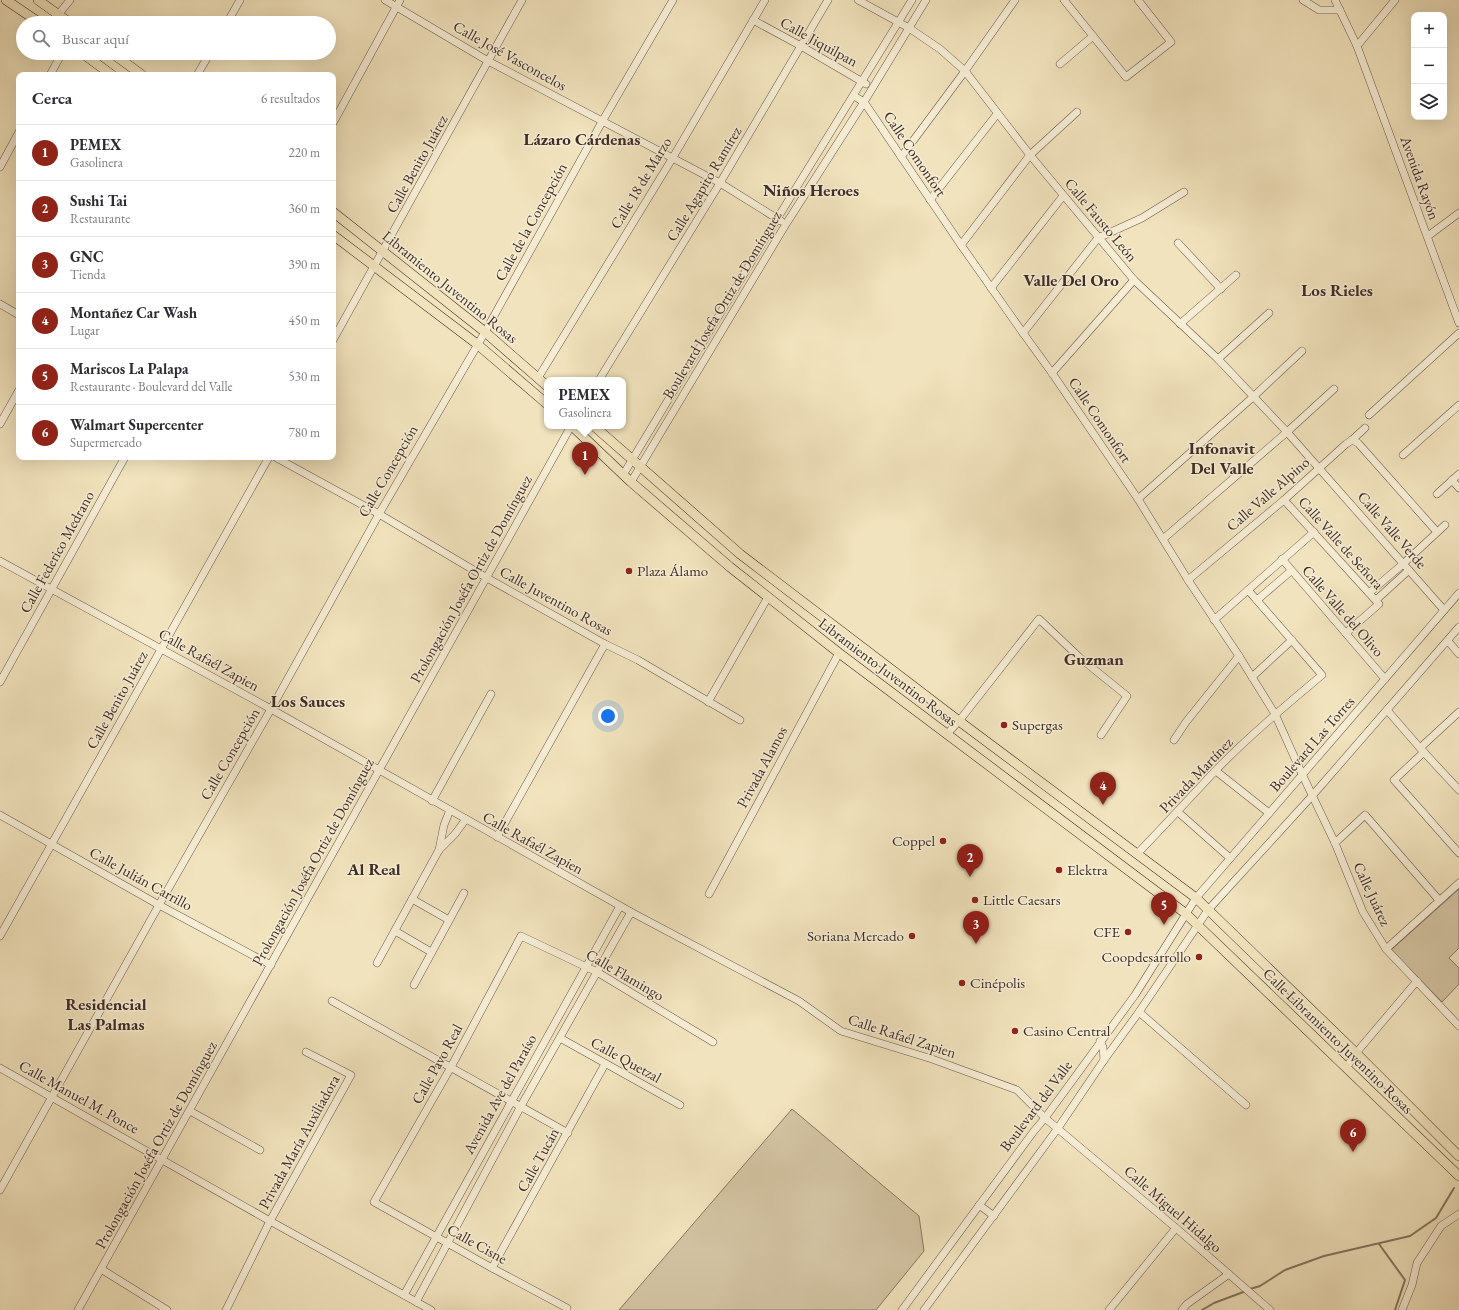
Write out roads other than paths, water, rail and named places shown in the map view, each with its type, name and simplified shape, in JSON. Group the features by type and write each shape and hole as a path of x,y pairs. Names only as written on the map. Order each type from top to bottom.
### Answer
{"main road":[{"path":"6,0 30,16"},
{"path":"38,0 58,15"},
{"path":"92,60 108,72"},
{"path":"122,60 138,72"},
{"name":"Libramiento Juventino Rosas","path":"336,214 485,332 544,383"},
{"name":"Libramiento Juventino Rosas","path":"336,237 477,344 544,401"},
{"name":"Libramiento Juventino Rosas","path":"575,429 623,475 730,567 839,653 1185,913 1198,925"},
{"name":"Libramiento Juventino Rosas","path":"597,429 740,554 959,721 1196,898 1208,910"},
{"path":"730,567 740,554"},
{"name":"Calle Libramiento Juventino Rosas","path":"1208,910 1356,1053 1459,1156"},
{"name":"Calle Libramiento Juventino Rosas","path":"1198,925 1459,1176"}],"street":[{"path":"58,15 70,0"},
{"path":"231,16 240,0"},
{"name":"Calle José Vasconcelos","path":"385,0 398,3 488,61 603,120 672,159 720,183 786,224"},
{"name":"Calle Benito Juárez","path":"336,334 522,0"},
{"name":"Calle de la Concepción","path":"485,332 603,120 673,0"},
{"name":"Calle 18 de Marzo","path":"538,378 672,159 764,0"},
{"name":"Calle Agapito Ramírez","path":"602,377 720,183 828,0"},
{"name":"Calle Fausto León","path":"858,0 909,28 940,49 965,71 1030,155 1134,280 1218,360 1320,468"},
{"name":"Boulevard Josefa Ortiz de Domínguez","path":"623,475 777,219 912,0"},
{"name":"Boulevard Josefa Ortiz de Domínguez","path":"631,482 786,224 864,102 926,0"},
{"path":"901,157 965,71 1015,0"},
{"path":"1064,0 1126,77 1171,42 1142,1"},
{"path":"1303,0 1319,10 1340,10"},
{"name":"Avenida Rayón","path":"1335,0 1357,46 1459,323"},
{"path":"1357,46 1395,0"},
{"path":"336,117 398,3"},
{"name":"Calle Jiquilpan","path":"753,20 872,87"},
{"path":"1060,64 1093,36"},
{"path":"52,72 58,60"},
{"path":"199,72 206,60"},
{"name":"Calle Comonfort","path":"854,96 864,102 930,200 1052,373 1138,499 1188,580 1239,656 1275,714 1302,774"},
{"path":"961,244 1030,155 1077,112"},
{"path":"930,200 997,114"},
{"path":"0,167 16,138"},
{"path":"1023,333 1098,238 1142,218 1184,192"},
{"path":"992,288 1064,196"},
{"path":"1428,236 1459,213"},
{"path":"1178,243 1221,288"},
{"path":"1180,324 1236,275"},
{"path":"1052,373 1134,280"},
{"path":"0,304 16,313"},
{"path":"1218,360 1269,313"},
{"name":"Calle Concepción","path":"0,1190 159,905 271,709 378,514 485,332"},
{"path":"1369,415 1459,333"},
{"path":"1138,499 1254,397 1302,351"},
{"path":"1163,539 1287,432 1334,389"},
{"path":"0,424 16,395"},
{"path":"1403,455 1459,405"},
{"name":"Calle Valle Alpino","path":"1188,580 1284,500 1365,428"},
{"name":"Prolongación Joséfa Ortiz de Domínguez","path":"78,1310 570,429"},
{"path":"1352,440 1358,443 1437,532"},
{"name":"Calle Federico Medrano","path":"0,682 124,460"},
{"name":"Calle Benito Juárez","path":"0,936 267,460"},
{"name":"Calle Juventino Rosas","path":"280,460 605,644 638,660 740,720"},
{"name":"Calle Valle Verde","path":"1320,468 1444,610"},
{"path":"1438,494 1459,474"},
{"path":"1452,480 1459,488"},
{"name":"Calle Valle de Señora","path":"1284,500 1377,602"},
{"path":"1369,593 1445,525"},
{"path":"1214,620 1314,532"},
{"name":"Calle Valle del Olivo","path":"1282,559 1386,678"},
{"name":"Calle Rafaél Zapien","path":"0,561 271,709 620,906 799,1001 842,1032 932,1059 1017,1090 1058,1128"},
{"path":"1346,633 1409,570"},
{"path":"1257,600 1291,571"},
{"path":"1248,590 1292,640 1252,677"},
{"name":"Boulevard Las Torres","path":"1185,913 1268,813 1459,593"},
{"path":"708,702 768,597"},
{"path":"947,734 1039,620 1079,657 1127,696 1101,735"},
{"path":"1198,925 1208,910 1312,796 1459,627"},
{"name":"Privada Martínez","path":"1137,854 1216,771 1275,714 1322,675 1292,640"},
{"path":"1448,641 1459,654"},
{"path":"497,837 605,644"},
{"name":"Privada Alamos","path":"709,894 839,653"},
{"path":"1174,740 1186,722 1239,656"},
{"path":"432,800 491,694"},
{"path":"1387,710 1459,790"},
{"path":"1458,716 1422,750 1394,780 1459,853"},
{"path":"1216,771 1268,813"},
{"name":"Calle Juárez","path":"1302,774 1335,843 1363,912 1386,949 1459,1026"},
{"path":"439,850 444,825 450,810"},
{"path":"1178,812 1230,858"},
{"name":"Calle Julián Carrillo","path":"0,815 159,905 271,965"},
{"path":"1335,843 1365,815 1439,900"},
{"path":"377,963 439,850 466,819"},
{"path":"1386,949 1459,883"},
{"path":"414,985 464,893"},
{"path":"412,899 449,920"},
{"name":"Avenida Ave del Paraíso","path":"404,1295 438,1237 511,1101 620,906"},
{"name":"Avenida Ave del Paraíso","path":"416,1302 521,1106 631,912"},
{"name":"Boulevard del Valle","path":"902,1310 1034,1131 1046,1118 1100,1041 1135,995 1185,913"},
{"name":"Boulevard del Valle","path":"924,1310 1058,1128 1198,925"},
{"path":"394,931 432,952"},
{"name":"Calle Flamingo","path":"521,936 597,972 713,1042"},
{"name":"Calle Pavo Real","path":"374,1202 451,1067 521,936"},
{"path":"1346,1068 1356,1053 1417,981"},
{"path":"332,1001 568,1133"},
{"path":"1139,1012 1246,1105"},
{"name":"Calle Quetzal","path":"560,1038 680,1105"},
{"path":"1100,1041 1103,1047 1104,1060"},
{"name":"Privada María Auxiliadora","path":"270,1221 351,1076 306,1052"},
{"name":"Calle Tucán","path":"492,1268 605,1064"},
{"name":"Calle Manuel M. Ponce","path":"0,1068 430,1310"},
{"path":"190,1111 260,1150"},
{"name":"Calle Miguel Hidalgo","path":"1058,1128 1270,1310"},
{"name":"Calle Cisne","path":"374,1202 567,1308"},
{"path":"979,1205 994,1216"},
{"path":"1402,1310 1412,1285 1416,1263 1441,1226 1459,1214"},
{"path":"226,1310 270,1221"},
{"path":"1109,1310 1176,1228"},
{"path":"101,1269 167,1310"},
{"path":"1182,1310 1187,1304 1229,1274"}],"waterway":[{"path":"1250,1289 1260,1286 1285,1270 1324,1256 1410,1236 1436,1218 1454,1188"},
{"path":"1379,1244 1405,1280 1395,1310"},
{"path":"1202,1310 1214,1303 1246,1291"}],"place":[{"name":"PEMEX","path":"585,475"},
{"name":"Plaza Álamo","path":"629,571"},
{"name":"Supergas","path":"1004,725"},
{"name":"Montañez Car Wash","path":"1103,805"},
{"name":"Coppel","path":"943,841"},
{"name":"Elektra","path":"1059,870"},
{"name":"Sushi Tai","path":"970,877"},
{"name":"Little Caesars","path":"975,900"},
{"name":"Mariscos La Palapa","path":"1164,925"},
{"name":"CFE","path":"1128,932"},
{"name":"Soriana Mercado","path":"912,936"},
{"name":"GNC","path":"976,944"},
{"name":"Coopdesarrollo","path":"1199,957"},
{"name":"Cinépolis","path":"962,983"},
{"name":"Casino Central","path":"1015,1031"},
{"name":"Walmart Supercenter","path":"1353,1152"}],"district":[{"name":"Lázaro Cárdenas","path":"582,139"},
{"name":"Niños Heroes","path":"811,190"},
{"name":"Valle Del Oro","path":"1071,280"},
{"name":"Los Rieles","path":"1337,290"},
{"name":"Infonavit Del Valle","path":"1222,458"},
{"name":"Guzman","path":"1094,659"},
{"name":"Los Sauces","path":"308,701"},
{"name":"Al Real","path":"374,869"},
{"name":"Residencial Las Palmas","path":"106,1014"}]}
